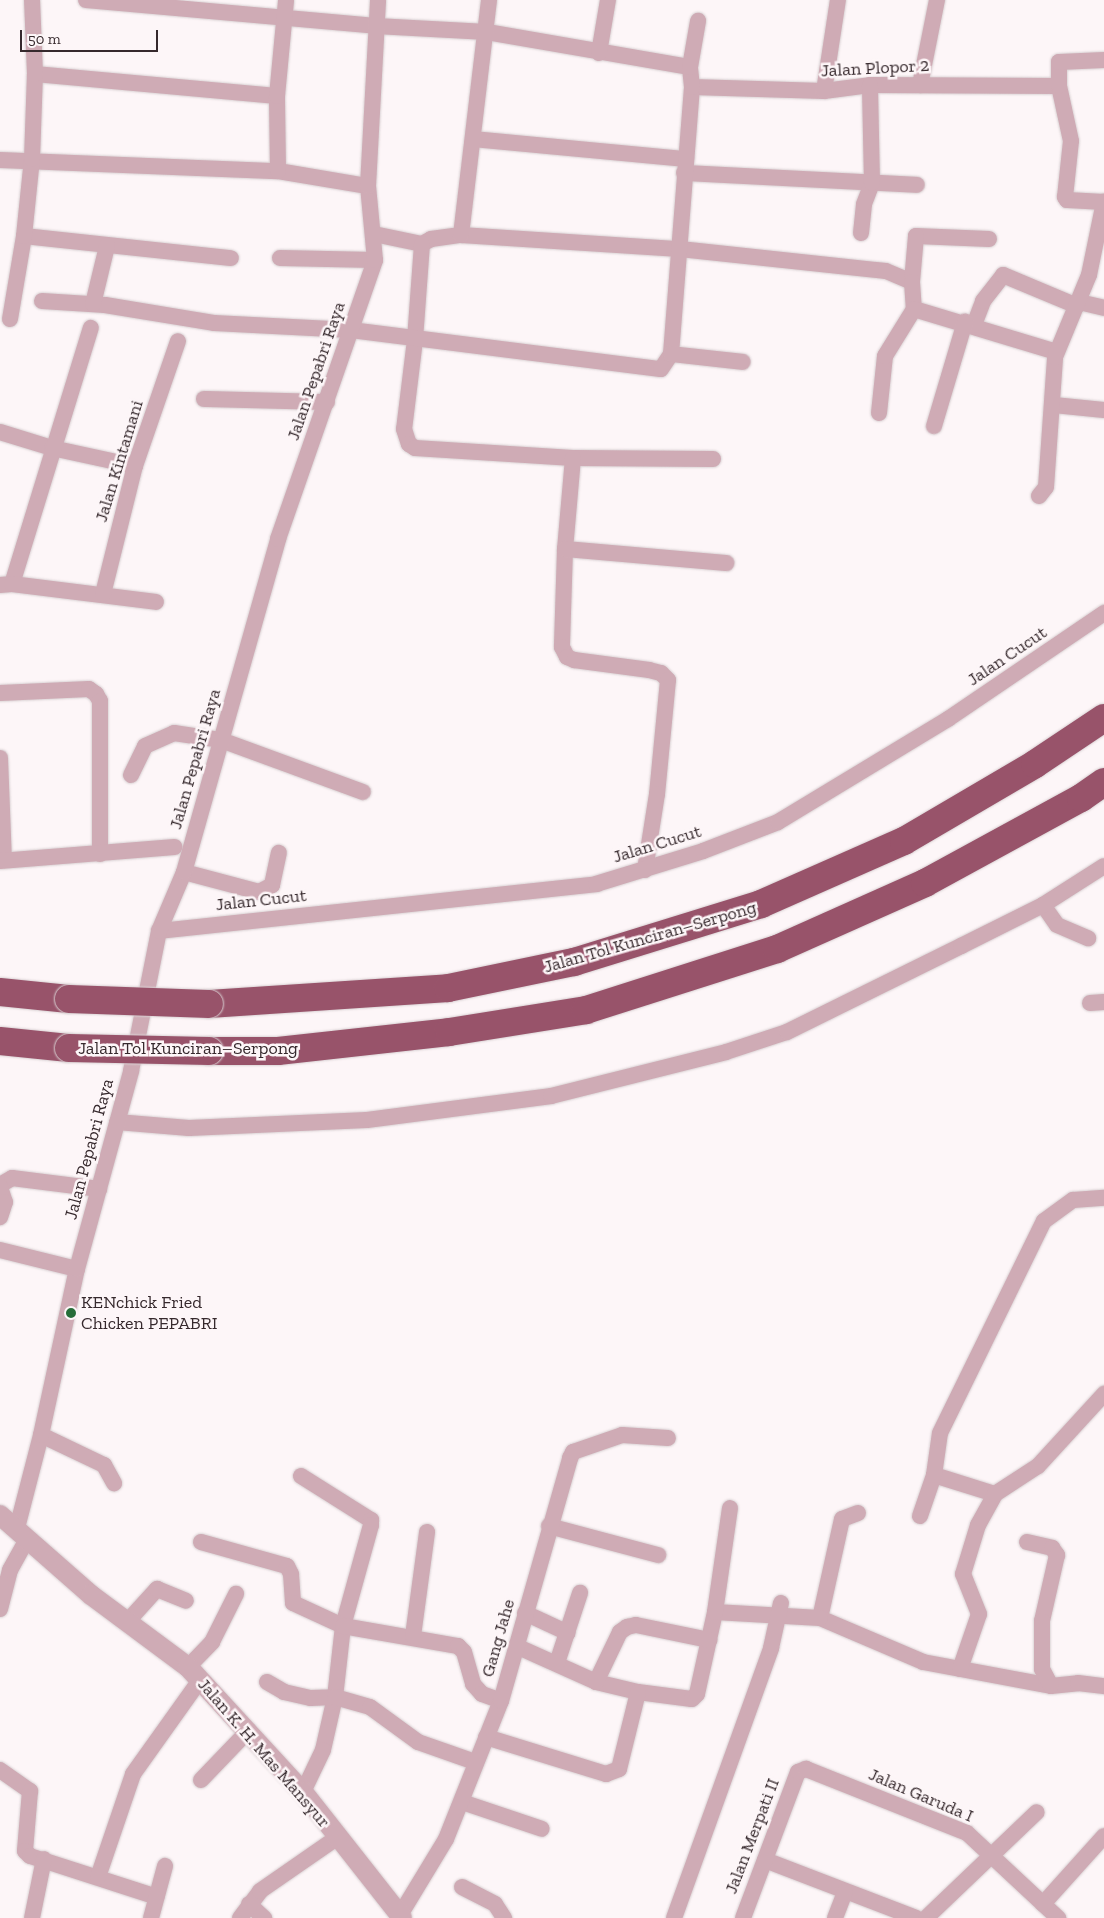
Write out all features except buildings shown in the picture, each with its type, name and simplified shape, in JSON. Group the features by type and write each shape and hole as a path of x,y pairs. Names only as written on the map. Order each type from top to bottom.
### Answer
{"highway":[{"name":"Jalan Tol Kunciran–Serpong","path":"0,992 137,1002 209,1004 448,988 574,962 761,904 904,841 1035,764 1104,718"},
{"name":"Jalan Tol Kunciran–Serpong","path":"0,1040 69,1048 278,1051 448,1032 586,1010 786,945 925,883 1081,798 1104,782"}],"street":[{"path":"10,319 24,236 32,159 35,74 32,0"},
{"path":"86,0 204,4 284,17 376,26 487,32 599,53 690,66"},
{"path":"278,172 277,96 286,0"},
{"name":"Jalan Pepabri Raya","path":"0,1609 22,1534 41,1435 77,1269 117,1122 159,931 184,872 278,539 375,260 368,186 378,0"},
{"path":"461,235 490,0"},
{"path":"599,53 608,0"},
{"path":"824,91 838,0"},
{"path":"920,85 937,0"},
{"path":"42,301 93,304 214,323 351,330 415,340 651,369 661,368 671,354 692,87 690,66 698,22"},
{"path":"1039,496 1046,487 1054,405 1056,352 1089,275 1104,202 1067,200 1065,197 1071,141 1059,86 1059,62 1104,60"},
{"path":"35,74 277,96"},
{"path":"861,233 864,204 872,182 870,85"},
{"name":"Jalan Plopor 2","path":"692,87 824,91 870,85 1059,86"},
{"path":"473,139 685,166 917,185"},
{"path":"0,160 32,159 278,172 368,186"},
{"path":"374,234 422,244 431,239 461,235 680,249 886,271 912,282"},
{"path":"24,236 231,258"},
{"path":"879,413 885,356 914,309 912,282 916,236 989,239"},
{"path":"422,244 415,340 404,429 409,444 415,448 573,458 713,459"},
{"path":"93,304 107,246"},
{"path":"280,258 375,260"},
{"path":"934,426 969,323 982,301 1003,275 1078,304 1104,308"},
{"path":"914,309 969,323 1056,352"},
{"path":"91,328 6,584 103,594 156,602"},
{"name":"Jalan Kintamani","path":"103,594 135,466 178,340"},
{"path":"671,354 743,362"},
{"path":"204,399 327,402"},
{"path":"1054,405 1104,410"},
{"path":"0,432 52,448 135,466"},
{"path":"573,458 560,638 567,656 574,660 649,670 661,673 668,680 657,794 645,870"},
{"path":"565,549 726,563"},
{"name":"Jalan Cucut","path":"159,931 596,884 645,870 778,822 948,719 1104,614"},
{"path":"0,693 89,688 96,694 100,701 100,854"},
{"path":"131,775 137,756 145,746 174,734 221,740 363,792"},
{"path":"0,758 2,860 174,847"},
{"path":"184,872 259,892 272,885 279,853"},
{"path":"117,1122 189,1128 367,1120 551,1096 726,1052 787,1032 1043,905 1104,866"},
{"path":"1043,905 1057,925 1088,938"},
{"path":"0,1217 5,1202 0,1186 12,1178 99,1189"},
{"path":"920,1516 934,1475 940,1433 1044,1222 1073,1200 1104,1198"},
{"path":"0,1250 77,1269"},
{"path":"960,1669 979,1614 963,1574 978,1525 995,1494 1038,1466 1104,1394"},
{"path":"41,1435 104,1464 114,1483"},
{"name":"Gang Jahe","path":"401,1917 446,1840 462,1802 475,1762 501,1701 549,1526 574,1452 622,1435 668,1438"},
{"path":"934,1475 995,1494"},
{"path":"301,1476 371,1520 371,1531 343,1626 335,1697 322,1750 302,1792"},
{"path":"516,1646 596,1682 638,1692 692,1699 697,1694 716,1612 730,1508"},
{"path":"820,1618 842,1518 858,1513"},
{"name":"Jalan K. H. Mas Mansyur","path":"0,1515 127,1622 194,1674 249,1730 302,1792 401,1917"},
{"path":"549,1526 658,1555"},
{"path":"412,1636 427,1532"},
{"path":"201,1542 287,1566 291,1574 293,1603 343,1626 412,1636 458,1646 464,1652 473,1684 482,1694 501,1701"},
{"path":"1027,1542 1052,1548 1056,1555 1042,1621 1042,1669 1051,1686"},
{"path":"127,1622 158,1589 186,1601"},
{"path":"98,1877 133,1774 194,1674 236,1594"},
{"path":"557,1663 580,1594"},
{"path":"716,1612 780,1610 820,1618 923,1662 1051,1686 1078,1683 1104,1686"},
{"path":"674,1918 771,1648 780,1610"},
{"path":"525,1613 568,1633"},
{"path":"596,1682 620,1632 626,1626 636,1625 709,1640"},
{"path":"267,1682 284,1692 310,1698 335,1697 370,1707 418,1742 475,1762"},
{"path":"486,1737 606,1774 619,1769 638,1692"},
{"path":"201,1780 249,1730"},
{"path":"0,1770 30,1791 25,1850 30,1856 44,1858 157,1897"},
{"name":"Jalan Garuda I","path":"801,1770 968,1833 993,1854 1058,1918"},
{"name":"Jalan Merpati II","path":"743,1918 798,1772 801,1770"},
{"path":"462,1802 542,1829"},
{"path":"926,1918 1037,1812"},
{"path":"1043,1904 1104,1836"},
{"path":"240,1918 260,1890 338,1837"},
{"path":"32,1918 44,1858"},
{"path":"765,1860 916,1918"},
{"path":"151,1918 165,1866"},
{"path":"462,1887 495,1904 504,1918"},
{"path":"835,1918 845,1892"},
{"path":"249,1904 264,1918"}],"place":[{"name":"KENchick Fried Chicken PEPABRI","path":"71,1313"}]}
